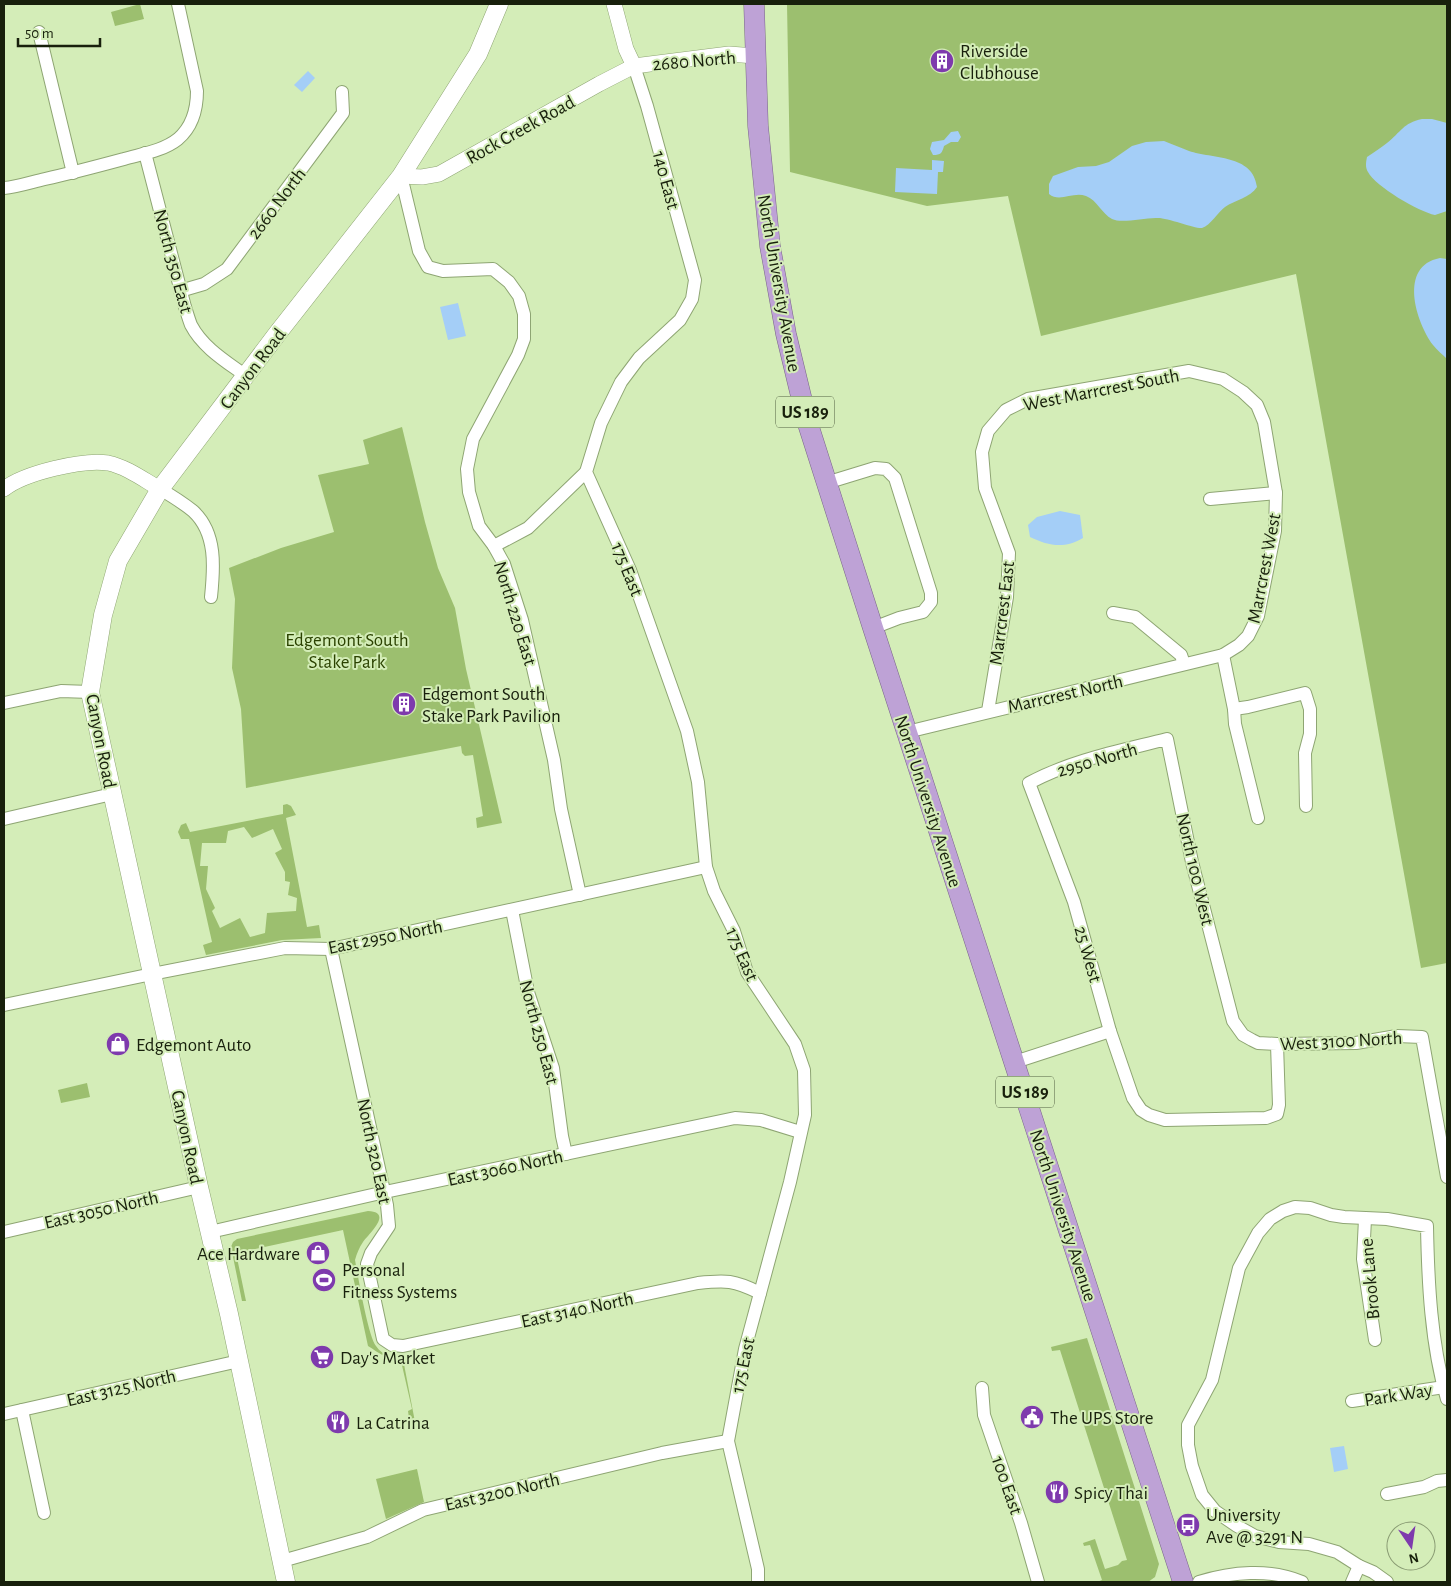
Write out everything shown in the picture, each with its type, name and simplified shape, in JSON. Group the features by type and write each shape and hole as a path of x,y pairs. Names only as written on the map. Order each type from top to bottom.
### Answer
{"highway":[{"name":"North University Avenue","path":"754,4 762,180 771,254 799,391 826,483 1184,1582"}],"main road":[{"name":"Canyon Road","path":"286,1582 239,1361 90,692 102,615 118,561 160,489 363,222 401,176 478,54 499,4"}],"street":[{"path":"4,188 73,173 145,153 166,146 187,129 197,103 197,90 178,4"},
{"name":"140 East","path":"586,472 600,422 621,382 640,358 680,320 692,299 695,280 634,66 626,49 614,4"},
{"path":"39,32 73,173"},
{"name":"2680 North","path":"634,66 729,54 755,56"},
{"name":"Rock Creek Road","path":"401,176 422,177 440,174 634,66"},
{"name":"2660 North","path":"180,290 204,284 227,269 344,113 342,92"},
{"name":"North 350 East","path":"145,153 180,290 192,326 210,349 246,376"},
{"name":"North 220 East","path":"401,176 419,251 428,267 443,272 493,269 509,282 519,296 524,314 524,339 518,355 473,439 467,469 469,492 479,526 494,546 504,564 522,620 554,760 560,809 580,895"},
{"name":"West Marrcrest South","path":"988,431 1006,410 1028,399 1189,371 1223,379"},
{"name":"Marrcrest West","path":"1223,379 1243,392 1257,405 1264,422 1276,494 1275,530 1258,616 1248,636 1239,645 1223,655"},
{"name":"Marrcrest East","path":"988,431 982,452 985,488 1009,553 1007,597 988,711"},
{"path":"4,488 24,477 92,462 123,468 160,489 195,513 205,527 212,547 214,568 210,597"},
{"path":"826,483 875,468 886,469 895,478 932,593 931,602 923,612 899,618 873,628"},
{"path":"494,546 528,528 586,472"},
{"name":"175 East","path":"586,472 630,570 687,731 698,782 706,867 714,891 734,931 747,972 795,1044 804,1070 805,1115 790,1182 744,1349 728,1441 758,1569 758,1582"},
{"path":"1210,499 1276,494"},
{"path":"1113,613 1135,618 1180,654 1184,664"},
{"path":"1223,655 1234,709 1235,724 1258,818"},
{"name":"Marrcrest North","path":"907,732 1223,655"},
{"path":"4,703 61,691 90,692"},
{"path":"1234,709 1248,708 1305,693 1310,709 1310,734 1305,753 1306,806"},
{"name":"2950 North","path":"1029,783 1051,771 1100,756 1167,740"},
{"name":"North 100 West","path":"1167,740 1192,862 1227,998"},
{"name":"25 West","path":"1029,783 1074,902 1110,1031 1133,1098 1141,1110 1154,1118 1165,1120 1266,1118 1277,1114 1279,1105 1277,1044"},
{"path":"4,819 112,794"},
{"name":"East 2950 North","path":"4,1006 285,948 330,948 706,867"},
{"name":"North 250 East","path":"512,910 528,992 553,1068 566,1154"},
{"name":"North 320 East","path":"330,948 385,1192 388,1226 371,1253 368,1264 383,1339 392,1345"},
{"name":"West 3100 North","path":"1227,998 1232,1021 1243,1035 1258,1043 1356,1043 1396,1036 1422,1037 1447,1177"},
{"path":"1015,1062 1110,1031"},
{"name":"East 3060 North","path":"210,1232 385,1192 735,1118 761,1120 800,1132"},
{"name":"East 3050 North","path":"4,1232 199,1187"},
{"path":"1387,1582 1337,1552 1310,1544 1280,1542 1255,1536 1237,1526 1215,1511 1202,1495 1192,1466 1188,1444 1188,1425 1212,1380 1239,1268 1258,1233 1270,1219 1283,1211 1295,1207 1310,1208 1331,1216 1387,1219 1427,1226 1428,1282 1439,1365 1446,1393"},
{"name":"Brook Lane","path":"1365,1219 1363,1259 1375,1340"},
{"name":"East 3140 North","path":"392,1345 403,1346 698,1283 723,1280 741,1284 760,1293"},
{"name":"East 3125 North","path":"4,1414 239,1361"},
{"name":"100 East","path":"982,1388 984,1415 1021,1523 1038,1582"},
{"name":"Park Way","path":"1352,1401 1446,1393"},
{"path":"22,1410 44,1513"},
{"name":"East 3200 North","path":"282,1561 367,1537 422,1510 662,1453 728,1441"},
{"path":"1388,1494 1424,1487 1437,1481 1447,1480"},
{"path":"1352,1582 1359,1566"},
{"path":"1199,1582 1223,1575 1262,1573 1302,1582"}],"green space":[{"path":"140,4 144,19 115,26 111,12"},
{"path":"787,4 1447,4 1447,963 1421,968 1296,274 1041,336 1008,196 927,206 790,172"},
{"name":"Edgemont South Stake Park","path":"402,427 438,568 455,608 466,669 502,823 477,828 476,818 483,816 473,755 465,756 462,753 461,746 246,788 241,709 232,668 235,599 229,568 281,548 334,532 318,475 369,464 363,440"},
{"path":"283,805 291,806 296,815 286,818 307,927 319,925 321,938 282,940 206,955 203,945 212,942 189,839 181,839 178,832 181,825 186,823 190,832 283,814","holes":["244,827 252,838 273,829 282,849 275,853 285,872 285,881 290,882 288,895 297,898 296,911 267,913 265,933 250,937 240,918 220,928 212,911 215,908 206,889 208,866 200,866 202,843 226,843 228,831"]},
{"path":"87,1083 90,1097 61,1103 58,1090"},
{"path":"368,1211 375,1212 379,1215 379,1219 362,1244 355,1260 364,1305 370,1331 376,1346 388,1356 403,1359 415,1422 409,1418 408,1411 412,1409 401,1361 388,1358 368,1346 343,1230 236,1253 246,1301 242,1301 231,1247 237,1239"},
{"path":"1087,1338 1159,1564 1155,1577 1148,1582 1097,1582 1102,1580 1090,1545 1084,1546 1083,1543 1095,1539 1105,1569 1127,1560 1060,1350 1052,1351 1051,1347"},
{"path":"417,1469 424,1502 386,1519 376,1479"}],"water":[{"path":"308,71 315,78 302,92 294,85"},
{"path":"1422,119 1432,119 1447,123 1447,211 1435,215 1419,209 1388,191 1372,178 1366,166 1367,157 1387,143 1406,125"},
{"path":"958,131 961,137 958,142 951,142 944,146 941,153 933,155 930,149 932,142 944,140 951,132"},
{"path":"1164,141 1189,151 1240,163 1254,176 1257,187 1246,196 1225,207 1202,228 1158,218 1128,221 1116,220 1108,217 1086,196 1058,197 1049,194 1049,184 1053,176 1078,167 1096,166 1109,162 1132,146 1146,142"},
{"path":"932,160 944,161 943,172 938,172 937,194 895,192 896,168 932,170"},
{"path":"1440,258 1447,259 1447,359 1433,345 1427,335 1421,323 1414,296 1415,283 1419,272 1427,263"},
{"path":"458,303 466,336 448,340 440,307"},
{"path":"1060,511 1080,515 1083,538 1069,544 1056,545 1030,537 1028,525 1037,517"},
{"path":"1344,1446 1348,1469 1334,1472 1330,1448"}],"place":[{"name":"Riverside Clubhouse","path":"942,61"},
{"name":"Edgemont South Stake Park Pavilion","path":"404,704"},
{"name":"Edgemont Auto","path":"118,1044"},
{"name":"Ace Hardware","path":"318,1253"},
{"name":"Personal Fitness Systems","path":"324,1280"},
{"name":"Day's Market","path":"322,1357"},
{"name":"The UPS Store","path":"1032,1417"},
{"name":"La Catrina","path":"338,1422"},
{"name":"Spicy Thai","path":"1057,1492"},
{"name":"University Ave @ 3291 N","path":"1188,1525"}]}
